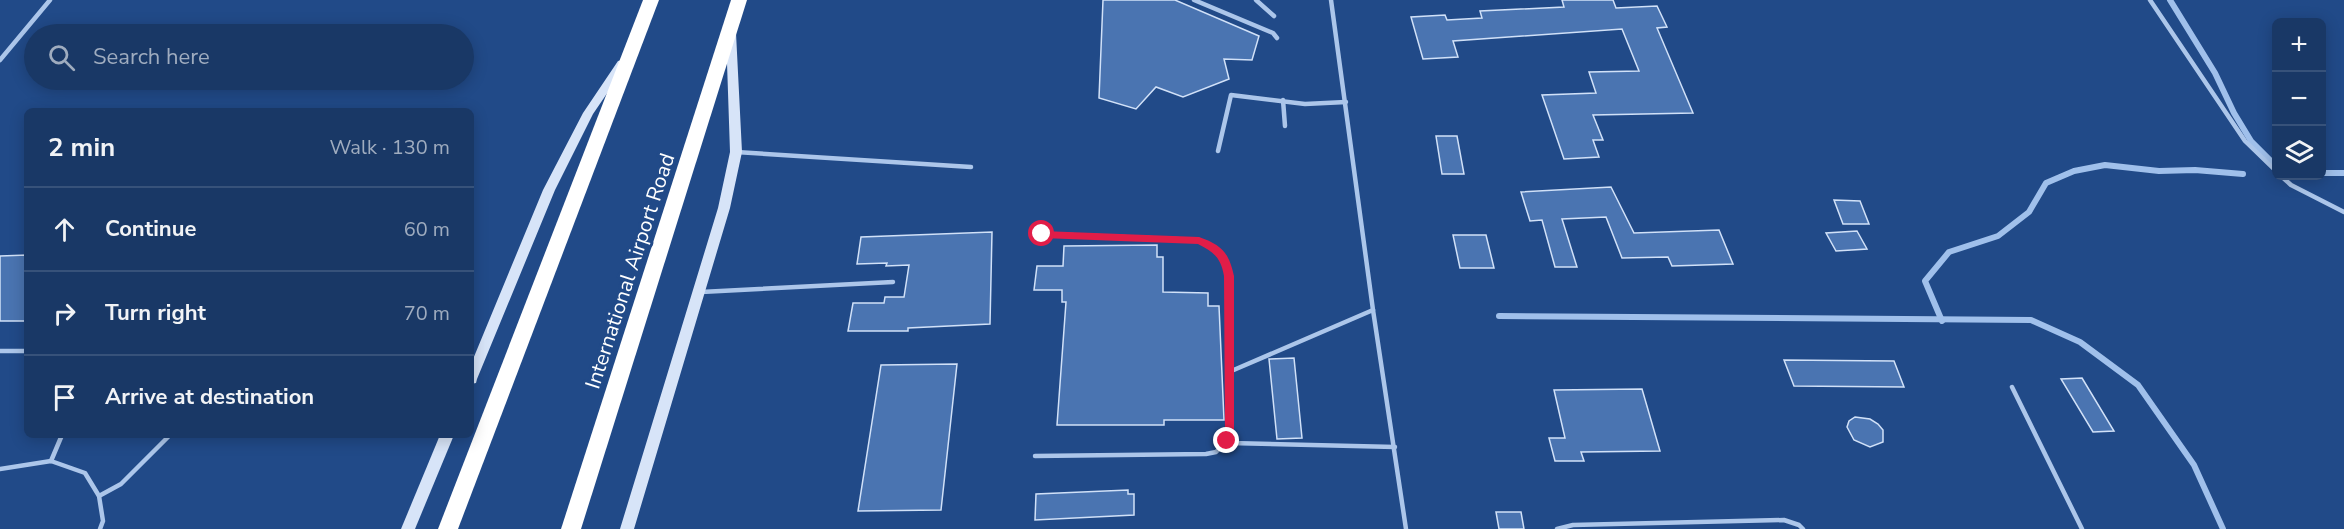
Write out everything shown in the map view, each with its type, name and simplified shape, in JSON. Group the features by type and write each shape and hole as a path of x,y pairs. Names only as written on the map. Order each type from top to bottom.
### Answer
{"highway":[{"path":"448,529 651,0"},
{"name":"International Airport Road","path":"571,529 739,0"}],"main road":[{"name":"International Airport Road","path":"627,529 724,208 736,152 731,27"},
{"path":"474,372 549,190 588,113 635,45"},
{"path":"408,529 446,438"}],"lane":[{"path":"30,24 50,0"},
{"path":"1194,0 1273,33 1277,38"},
{"path":"1256,0 1274,16"},
{"path":"1331,0 1372,310 1406,529"},
{"path":"2150,0 2245,141 2272,166"},
{"path":"0,60 24,31"},
{"path":"1218,151 1231,95 1305,104 1346,102"},
{"path":"1283,100 1285,126"},
{"path":"736,152 971,167"},
{"path":"2285,180 2344,212"},
{"path":"1042,234 1199,240 1215,249 1226,260 1229,276 1230,443"},
{"path":"698,292 893,282"},
{"path":"1229,372 1372,310"},
{"path":"0,351 24,351"},
{"path":"2012,387 2082,529"},
{"path":"51,461 61,438"},
{"path":"99,496 116,490 129,479 165,438"},
{"path":"1035,456 1206,454 1216,452 1227,441 1230,443 1395,447"},
{"path":"0,469 51,461 85,473 99,496 104,521 100,529"},
{"path":"1557,529 1573,525 1784,520 1799,525 1803,529"}],"building":[{"path":"1103,0 1175,0 1259,36 1252,60 1224,59 1229,79 1183,97 1156,87 1136,109 1099,98"},
{"path":"1562,0 1613,0 1616,8 1657,6 1667,27 1657,28 1693,113 1593,115 1603,140 1593,140 1599,157 1564,159 1542,95 1596,93 1589,72 1639,71 1622,29 1453,41 1458,57 1423,59 1411,17 1445,15 1447,20 1482,18 1480,11 1564,7"},
{"path":"1436,136 1457,136 1464,174 1442,174"},
{"path":"1611,187 1634,233 1719,230 1733,264 1672,266 1668,257 1622,258 1606,217 1562,219 1577,267 1555,267 1542,220 1530,221 1521,192"},
{"path":"1834,200 1860,201 1869,224 1843,224"},
{"path":"1857,231 1867,249 1836,251 1826,233"},
{"path":"992,232 990,324 908,328 908,331 848,331 853,303 884,303 885,297 904,297 909,265 857,264 861,237"},
{"path":"1453,235 1486,235 1494,268 1460,268"},
{"path":"1157,245 1157,257 1163,257 1163,292 1208,293 1208,306 1219,306 1224,420 1164,420 1164,425 1057,425 1066,302 1062,302 1062,290 1034,290 1037,266 1063,266 1064,246"},
{"path":"24,255 24,321 0,321 0,256"},
{"path":"1294,358 1302,438 1277,439 1269,359"},
{"path":"1784,360 1894,361 1904,387 1794,386"},
{"path":"957,364 941,510 858,511 881,365"},
{"path":"2082,378 2114,431 2093,432 2061,379"},
{"path":"1642,389 1660,451 1581,452 1584,461 1555,461 1549,438 1565,438 1554,390"},
{"path":"1855,417 1870,419 1878,424 1883,430 1883,442 1870,447 1854,440 1847,427 1849,421"},
{"path":"1128,490 1128,494 1134,494 1134,515 1035,520 1036,494"},
{"path":"1496,512 1521,512 1524,529 1499,529"}],"waterway":[{"path":"2170,0 2215,73 2234,113 2251,141 2272,162"},
{"path":"1941,319 1925,281 1949,252 1998,236 2029,212 2046,183 2074,171 2105,165 2159,171 2195,170 2243,174"},
{"path":"2326,173 2344,173"},
{"path":"1499,316 1941,319"},
{"path":"1941,319 2031,320 2080,342 2138,385 2194,465 2223,529"}],"route":[{"path":"1042,234 1199,240 1215,249 1226,260 1229,276 1230,443 1227,441"}]}
